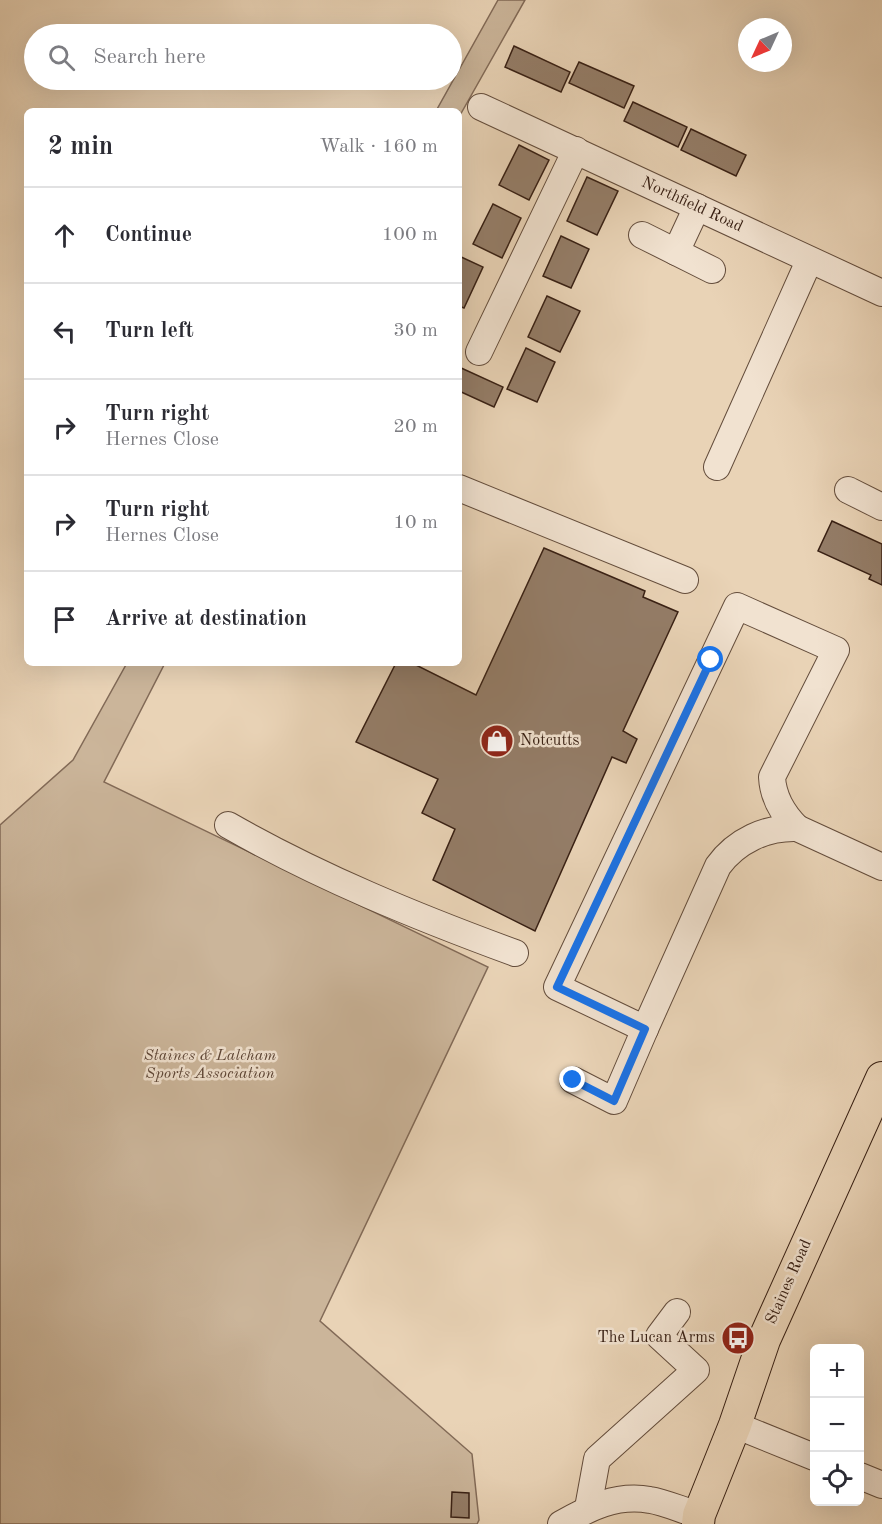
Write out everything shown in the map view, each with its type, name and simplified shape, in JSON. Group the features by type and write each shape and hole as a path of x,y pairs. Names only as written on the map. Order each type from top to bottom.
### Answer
{"main road":[{"name":"Staines Road","path":"698,1520 735,1425 764,1340 882,1078"}],"street":[{"name":"Northfield Road","path":"481,107 882,293"},
{"path":"478,352 576,150"},
{"path":"676,252 697,207"},
{"path":"642,235 712,270"},
{"path":"717,467 809,261"},
{"path":"462,489 685,580"},
{"path":"848,490 880,500"},
{"path":"641,1038 557,987 737,606 836,650 772,777 779,803 788,819 797,828"},
{"path":"228,825 262,845 423,919 514,953"},
{"path":"573,1080 614,1101 718,866 728,852 769,831 784,827 797,828 882,867"},
{"path":"588,1508 597,1459 696,1370 659,1336 677,1312"},
{"path":"735,1425 810,1455"},
{"path":"864,1478 882,1485"},
{"path":"561,1524 588,1508 613,1500 650,1500 698,1520"}],"green space":[{"path":"498,0 525,0 462,112 462,108 438,108 448,90 462,90 462,64"},
{"name":"Staines & Laleham Sports Association","path":"125,666 163,666 104,782 488,967 320,1321 472,1454 479,1520 477,1524 0,1524 0,825 73,760"}],"building":[{"path":"514,46 570,72 561,92 505,67"},
{"path":"579,62 634,86 624,108 569,83"},
{"path":"633,102 687,127 678,147 624,121"},
{"path":"691,129 746,155 736,176 681,150"},
{"path":"519,145 549,160 529,200 499,185"},
{"path":"587,177 618,191 597,235 567,221"},
{"path":"493,204 521,218 502,258 473,244"},
{"path":"561,236 589,249 571,288 543,276"},
{"path":"462,257 483,267 464,308 462,307"},
{"path":"547,296 580,311 560,352 528,337"},
{"path":"526,348 555,362 537,402 507,389"},
{"path":"462,368 503,387 494,407 462,392"},
{"path":"832,521 882,544 882,585 869,579 871,575 818,551"},
{"name":"Notcutts","path":"544,548 645,591 643,597 678,612 623,731 637,739 626,763 612,757 535,931 433,880 455,829 422,813 438,779 356,742 394,666 418,666 476,695"},
{"path":"452,1492 469,1493 469,1518 451,1517"}],"place":[{"name":"Notcutts","path":"497,741"},
{"name":"The Lucan Arms","path":"738,1338"}],"route":[{"path":"573,1080 614,1101 645,1029 557,987 711,660"}]}
